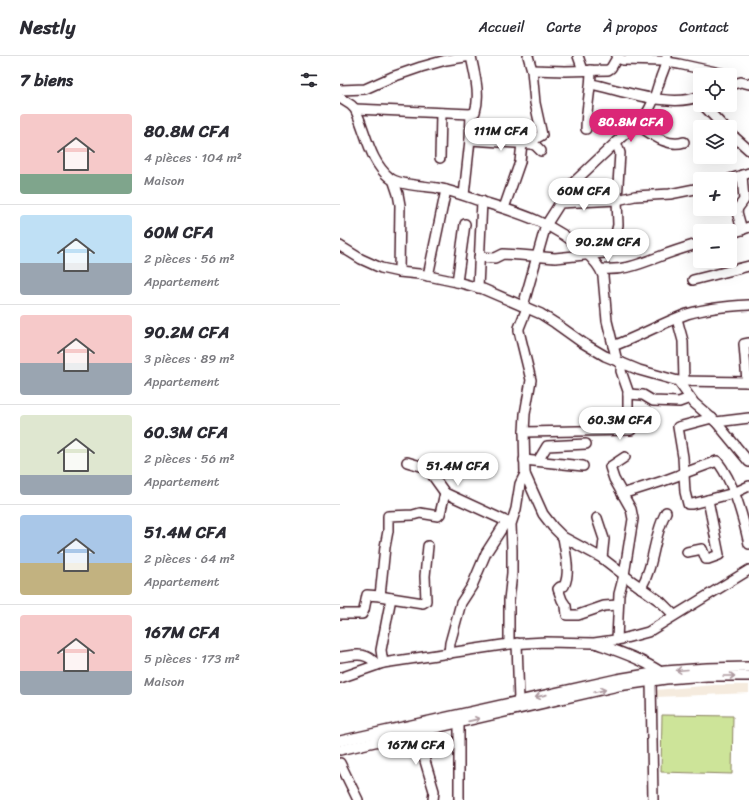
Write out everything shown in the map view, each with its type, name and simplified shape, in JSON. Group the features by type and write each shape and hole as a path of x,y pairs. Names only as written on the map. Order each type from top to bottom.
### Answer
{"street":[{"path":"340,90 365,89 392,77 421,67 446,60 471,56 477,86 477,102 475,112 471,114 355,109"},
{"path":"528,56 532,70 535,103 542,135 535,139 532,144"},
{"path":"578,56 587,70 591,84 588,94 586,129"},
{"path":"532,70 553,71 610,69 618,57 623,60 667,59 679,64 697,68"},
{"path":"667,59 655,99 647,113 573,183 546,225 519,328 531,380 525,414 525,474 543,514 563,537 602,558 661,602 674,615"},
{"path":"591,84 655,99 693,99"},
{"path":"340,90 355,109 371,151 386,174 394,182 398,194 400,205 399,272"},
{"path":"710,112 717,120"},
{"path":"440,158 441,113"},
{"path":"464,195 470,140 471,114"},
{"path":"636,124 669,143 678,144 684,142"},
{"path":"737,139 749,150"},
{"path":"470,140 532,144 541,151"},
{"path":"479,257 495,258 503,254 555,258 604,254 616,233 618,225 617,200 620,153 616,142"},
{"path":"504,208 520,162 522,143"},
{"path":"737,232 747,230 737,212 744,200 745,174"},
{"path":"394,182 446,190 464,195 504,208 546,225 560,231 573,240 601,269 604,276 607,321 628,394 628,411 631,429 629,431 524,432"},
{"path":"560,203 617,200 635,196 670,194 693,189"},
{"path":"428,276 446,190"},
{"path":"478,288 482,202"},
{"path":"457,282 465,224"},
{"path":"601,269 614,270 641,264 693,245"},
{"path":"340,246 370,264 381,268 457,282 478,288 525,307 548,319 583,343 619,362 651,374 681,381 748,382 744,344 749,343"},
{"path":"693,280 749,266"},
{"path":"613,346 688,314 712,308 749,305"},
{"path":"677,319 683,341 681,381 690,398 714,420 748,458"},
{"path":"628,394 643,395 653,401 679,402 690,398"},
{"path":"749,418 714,420 678,427 684,457 684,492 688,504 734,493 749,486"},
{"path":"538,461 547,446 586,444"},
{"path":"617,640 620,587 624,575 632,519 631,509 614,479 610,467 625,457"},
{"path":"524,460 583,466"},
{"path":"622,494 684,474 717,460 734,493 741,511 749,544"},
{"path":"407,462 424,467 430,472 445,493 509,523"},
{"path":"449,654 450,643 461,602 472,586 486,553 509,523 516,509 520,484 525,474"},
{"path":"380,596 388,531 388,516 413,515 420,513 438,516 440,514 445,493"},
{"path":"687,552 702,549 706,558 708,559 720,555 708,500"},
{"path":"741,511 749,506"},
{"path":"641,588 652,562 662,520 666,512"},
{"path":"597,518 604,539 602,558"},
{"path":"509,523 512,550 512,573 509,600 519,701"},
{"path":"563,537 567,571 566,584 558,589 566,606 567,615 578,615 604,606 618,605"},
{"path":"340,614 362,614 366,595 425,602 428,546"},
{"path":"340,678 380,664 513,644 546,642 594,643 617,640 648,632 749,570"},
{"path":"380,664 381,650 391,598"},
{"path":"594,643 628,654 661,672"},
{"path":"340,658 363,655 380,664"},
{"path":"340,750 459,723 617,679 661,672 707,668 749,667"},
{"path":"340,741 519,701 651,681 707,676 749,676"},
{"path":"651,681 654,800"},
{"path":"459,723 459,800"},
{"path":"418,732 434,791 434,800"},
{"path":"340,763 358,800"}],"shaded area":[{"path":"716,685 749,685 749,693 656,697 655,690"}],"green space":[{"path":"662,715 733,716 732,774 661,772"}]}
